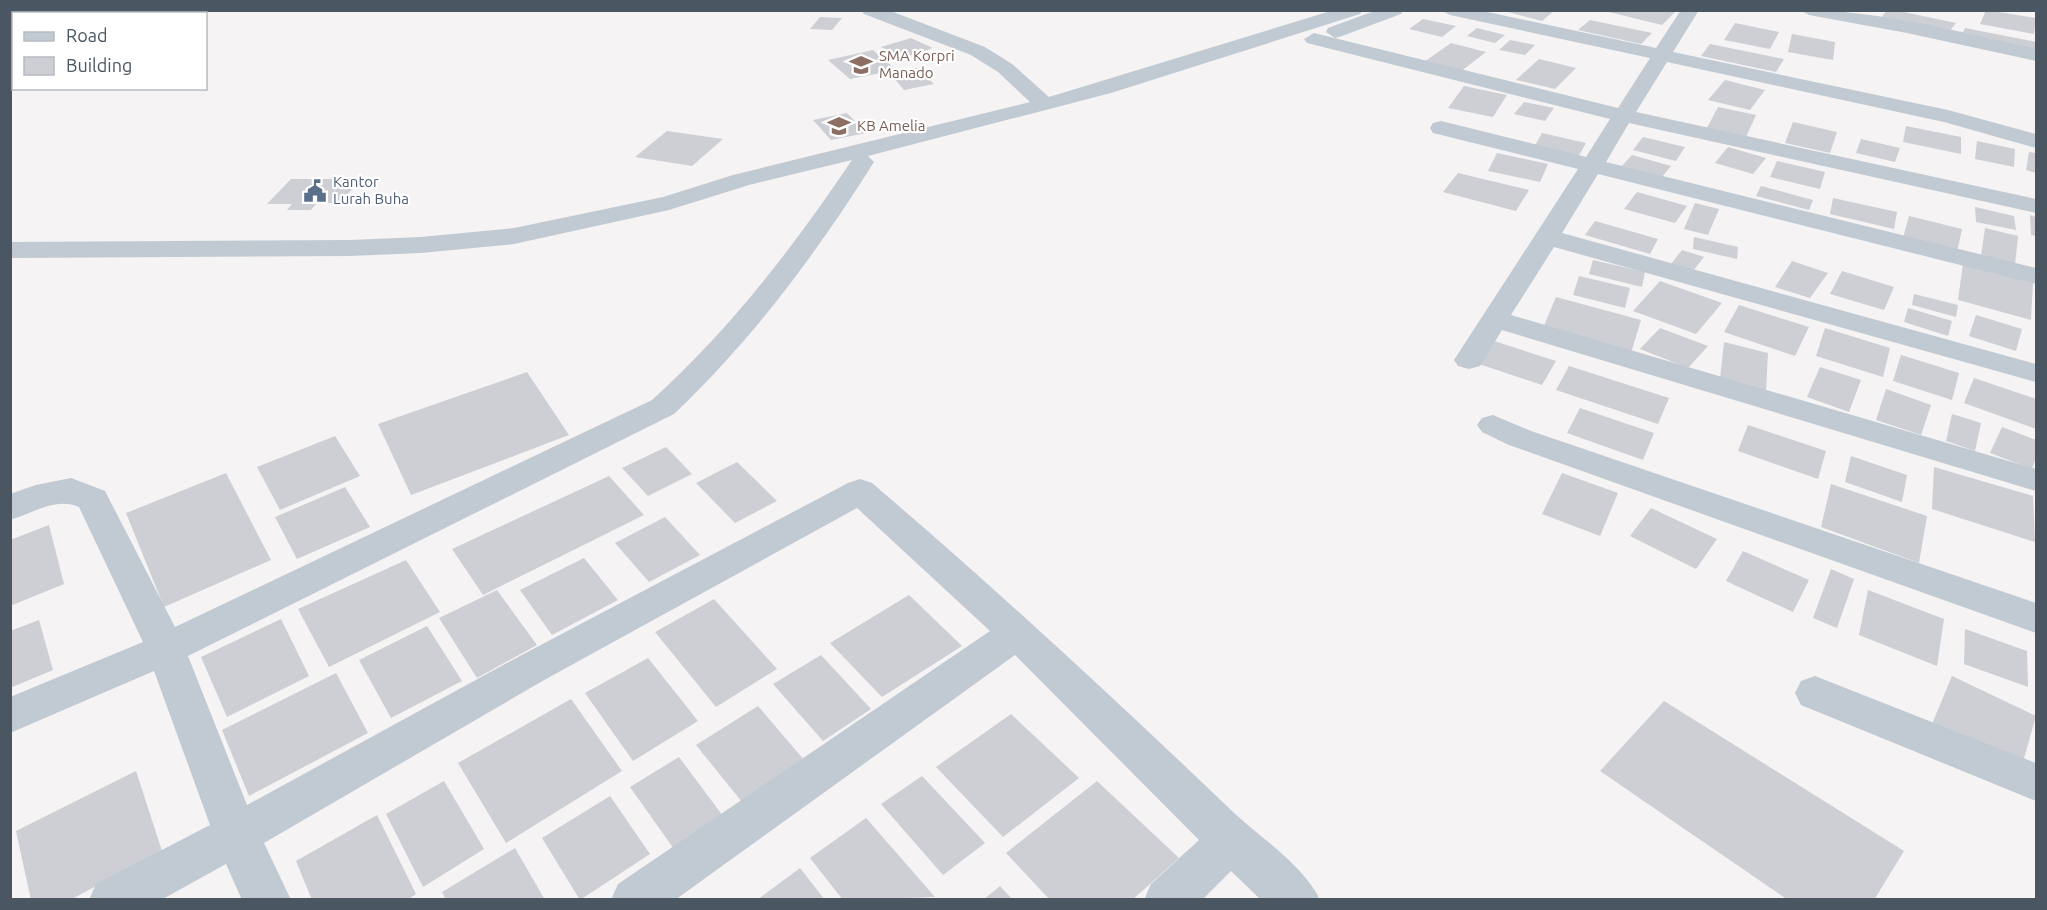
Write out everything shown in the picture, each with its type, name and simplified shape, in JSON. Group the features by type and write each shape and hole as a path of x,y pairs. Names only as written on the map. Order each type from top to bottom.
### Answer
{"street":[{"path":"870,10 978,51 1005,68 1045,105"},
{"path":"669,203 741,180 1045,105 1237,49 1354,10"},
{"path":"10,250 422,245 514,236 669,203 724,196 1105,101 1314,39 1395,10"},
{"path":"1450,10 1948,116 2037,141"},
{"path":"1469,360 1690,10"},
{"path":"1809,10 1918,29 2037,55"},
{"path":"1314,39 1625,116 2037,206"},
{"path":"1441,128 2037,276"},
{"path":"10,716 166,648 663,407 700,374 738,334 820,225 862,162"},
{"path":"1548,237 2037,373"},
{"path":"1494,319 2037,480"},
{"path":"1493,425 1520,438 2037,618"},
{"path":"10,508 36,497 71,490 93,499 166,648 236,835 267,900"},
{"path":"113,900 236,835 532,668 860,491 933,555 1015,634 1089,700 1231,841 1296,900"},
{"path":"635,900 1015,634"},
{"path":"1815,693 2037,782"},
{"path":"1168,900 1231,841"}],"building":[{"path":"1500,10 1555,10 1542,21"},
{"path":"1601,10 1677,10 1662,25"},
{"path":"1887,10 1956,23 1949,32 1881,18"},
{"path":"1986,10 2036,18 2034,34 1980,24"},
{"path":"820,17 842,18 832,30 810,29"},
{"path":"1423,19 1456,26 1442,37 1409,29"},
{"path":"1590,20 1652,33 1641,44 1578,30"},
{"path":"1735,23 1779,32 1770,49 1724,40"},
{"path":"1477,28 1505,35 1495,43 1467,36"},
{"path":"1965,28 2036,42 2036,44 2034,51 1961,36"},
{"path":"1792,34 1835,42 1833,60 1788,52"},
{"path":"911,38 933,48 903,58 881,47"},
{"path":"1510,40 1535,45 1525,55 1499,50"},
{"path":"1451,43 1486,52 1460,72 1424,62"},
{"path":"1710,44 1784,59 1776,72 1701,56"},
{"name":"SMA Korpri Manado","path":"873,50 896,70 850,79 828,60"},
{"path":"1539,59 1576,68 1555,89 1516,80"},
{"path":"918,68 934,84 904,90 890,73"},
{"path":"1725,80 1765,90 1750,110 1708,100"},
{"path":"1464,86 1507,95 1493,117 1448,108"},
{"path":"1524,102 1554,108 1545,121 1514,114"},
{"path":"1718,107 1756,115 1746,137 1707,128"},
{"name":"KB Amelia","path":"847,113 866,133 831,140 813,120"},
{"path":"1793,122 1837,132 1830,153 1785,143"},
{"path":"1906,126 1961,137 1961,154 1903,142"},
{"path":"667,131 723,139 692,166 635,157"},
{"path":"1542,133 1586,143 1577,159 1533,149"},
{"path":"1643,137 1685,147 1676,161 1633,150"},
{"path":"1861,139 1900,148 1895,162 1856,153"},
{"path":"1977,141 2015,149 2014,167 1975,159"},
{"path":"1728,147 1766,158 1753,174 1715,163"},
{"path":"2029,152 2036,153 2036,173 2026,170"},
{"path":"1497,153 1548,164 1540,182 1488,171"},
{"path":"1632,155 1671,166 1662,177 1622,166"},
{"path":"1777,161 1825,172 1820,189 1770,177"},
{"path":"1458,173 1529,190 1516,211 1443,192"},
{"name":"Kantor Lurah Buha","path":"291,179 361,179 340,203 317,203 311,210 287,210 292,204 267,204"},
{"path":"1761,186 1813,200 1809,210 1756,196"},
{"path":"1637,192 1687,206 1675,223 1624,209"},
{"path":"1833,198 1897,212 1894,229 1830,214"},
{"path":"1695,203 1719,209 1708,235 1684,229"},
{"path":"1975,207 2014,216 2016,230 1976,222"},
{"path":"2030,215 2036,217 2036,236 2031,235"},
{"path":"1909,216 1962,229 1957,252 1903,238"},
{"path":"1595,221 1658,239 1650,254 1585,235"},
{"path":"1985,228 2018,236 2015,265 1981,256"},
{"path":"1694,237 1738,247 1737,259 1693,249"},
{"path":"1682,250 1704,257 1693,271 1671,264"},
{"path":"1593,260 1645,272 1642,287 1589,274"},
{"path":"1792,261 1828,273 1810,298 1775,287"},
{"path":"1963,264 2033,282 2031,320 1958,300"},
{"path":"1842,271 1894,287 1884,310 1830,294"},
{"path":"1579,276 1630,288 1625,308 1573,295"},
{"path":"1660,281 1722,303 1696,334 1633,311"},
{"path":"1914,294 1958,305 1956,317 1912,305"},
{"path":"1556,297 1641,320 1631,353 1543,328"},
{"path":"1739,305 1809,327 1795,356 1724,332"},
{"path":"1908,308 1952,321 1948,336 1904,322"},
{"path":"1976,315 2022,329 2016,351 1969,336"},
{"path":"1660,328 1708,346 1688,368 1640,349"},
{"path":"1825,328 1890,348 1883,377 1816,356"},
{"path":"1494,341 1556,361 1542,385 1479,364"},
{"path":"1724,342 1768,353 1766,391 1720,379"},
{"path":"1901,355 1959,373 1952,400 1893,381"},
{"path":"1569,366 1669,398 1658,424 1556,390"},
{"path":"1820,367 1861,380 1849,412 1807,397"},
{"path":"527,372 569,435 411,495 378,424"},
{"path":"1974,378 2036,399 2036,429 1964,403"},
{"path":"1886,389 1931,405 1921,435 1876,420"},
{"path":"1580,408 1654,433 1643,460 1567,433"},
{"path":"1952,414 1981,423 1975,451 1946,441"},
{"path":"1748,425 1826,451 1818,479 1738,451"},
{"path":"2002,427 2036,440 2036,457 2032,469 1990,453"},
{"path":"335,436 360,476 280,510 257,467"},
{"path":"666,447 692,474 648,496 622,468"},
{"path":"1851,456 1907,475 1902,502 1845,482"},
{"path":"737,462 777,501 735,523 696,483"},
{"path":"1934,467 2033,496 2035,542 1932,509"},
{"path":"226,473 271,560 164,607 126,513"},
{"path":"1562,473 1618,493 1600,536 1542,514"},
{"path":"609,476 644,515 483,595 452,549"},
{"path":"1831,484 1927,516 1919,563 1821,527"},
{"path":"345,487 370,527 297,559 275,517"},
{"path":"1651,508 1717,539 1696,569 1630,536"},
{"path":"665,517 700,555 649,582 615,543"},
{"path":"49,525 64,584 10,606 10,540"},
{"path":"1743,551 1809,580 1793,612 1726,581"},
{"path":"584,558 618,600 552,635 520,590"},
{"path":"406,560 440,612 329,667 298,609"},
{"path":"1831,569 1854,579 1837,628 1813,618"},
{"path":"497,590 537,645 477,678 439,618"},
{"path":"1868,590 1944,619 1937,666 1859,635"},
{"path":"909,595 962,646 882,697 830,643"},
{"path":"714,599 777,669 716,707 655,632"},
{"path":"281,619 309,676 227,717 201,657"},
{"path":"39,620 53,670 10,688 10,631"},
{"path":"427,626 462,681 391,718 359,660"},
{"path":"1965,629 2027,651 2028,687 1964,664"},
{"path":"821,655 871,709 823,741 773,684"},
{"path":"648,658 698,721 633,761 585,693"},
{"path":"336,673 368,733 249,796 222,730"},
{"path":"1952,676 2036,716 2021,769 1932,724"},
{"path":"571,699 622,771 506,843 458,763"},
{"path":"1664,701 1904,851 1874,900 1788,900 1600,771"},
{"path":"758,706 805,761 742,802 696,745"},
{"path":"1011,714 1079,778 1003,837 936,767"},
{"path":"679,757 723,816 674,849 630,787"},
{"path":"136,771 162,851 70,900 31,900 16,831"},
{"path":"922,776 985,843 943,875 881,804"},
{"path":"444,781 484,849 423,887 386,814"},
{"path":"1097,781 1179,858 1132,900 1050,900 1006,853"},
{"path":"610,796 650,854 580,900 542,838"},
{"path":"377,815 416,894 407,900 312,900 296,861"},
{"path":"866,818 935,897 843,900 810,858"},
{"path":"515,848 545,900 446,900 442,892"},
{"path":"800,868 825,900 757,900"},
{"path":"1000,886 1013,900 983,900"}],"place":[{"name":"SMA Korpri Manado","path":"861,65"},
{"name":"KB Amelia","path":"839,126"},
{"name":"Kantor Lurah Buha","path":"315,191"}]}
